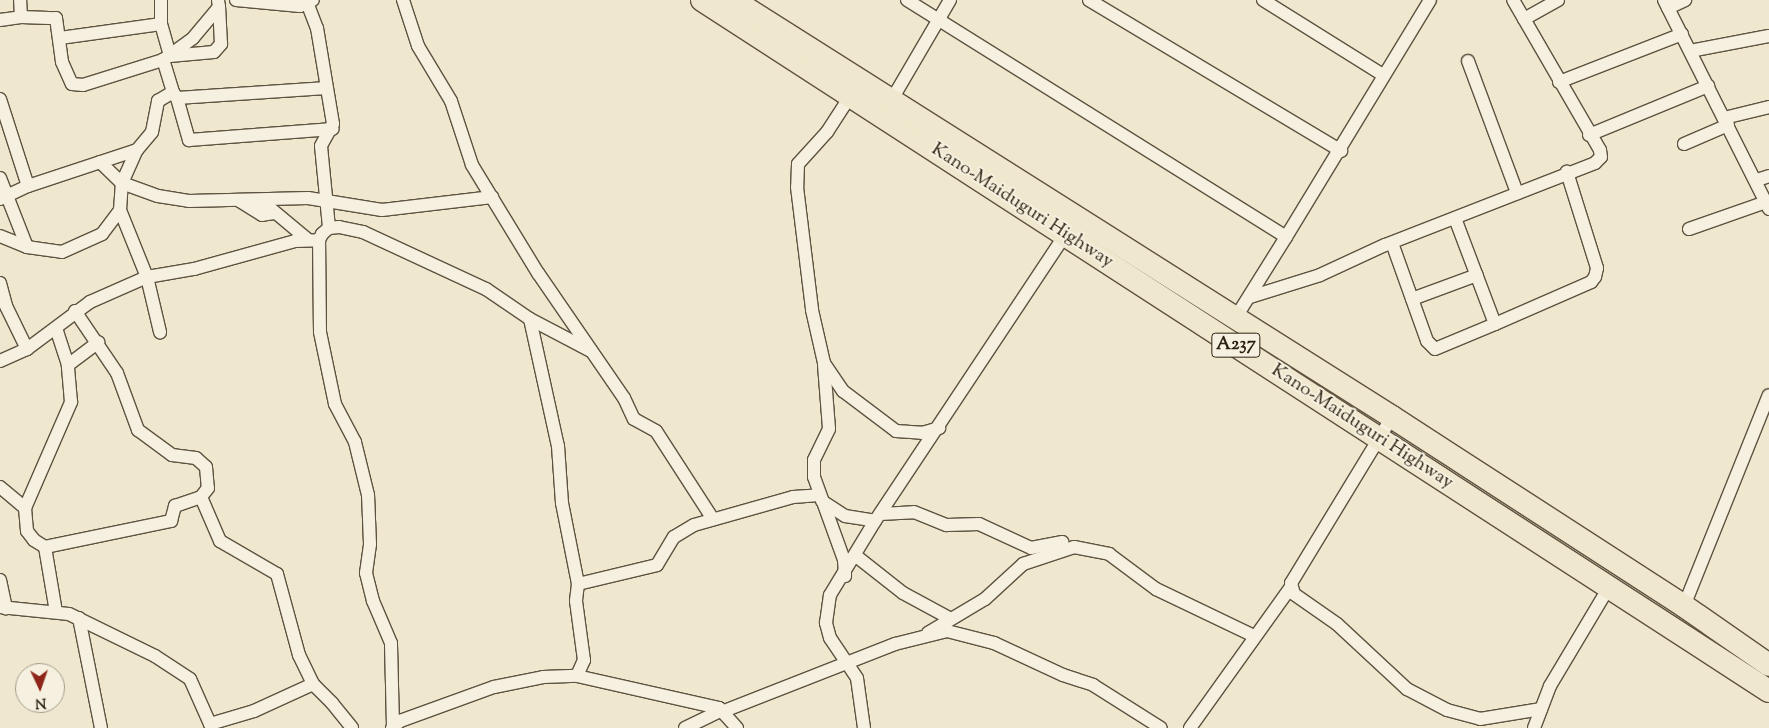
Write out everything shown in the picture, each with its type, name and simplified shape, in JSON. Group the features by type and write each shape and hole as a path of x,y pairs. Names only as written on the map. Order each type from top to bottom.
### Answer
{"highway":[{"name":"Kano-Maiduguri Highway","path":"702,0 1769,691"},
{"name":"Kano-Maiduguri Highway","path":"733,0 1392,417 1684,606 1769,666"}],"street":[{"path":"20,0 21,17"},
{"path":"161,0 161,24 166,58 189,140 333,129"},
{"path":"236,0 311,3 317,28 333,129 321,146 329,228"},
{"path":"403,0 418,46 451,101 466,154 538,273 624,398 634,419 656,431 713,519"},
{"path":"907,0 1286,237"},
{"path":"891,101 950,0"},
{"path":"1089,0 1341,152"},
{"path":"1263,0 1383,76"},
{"path":"1236,318 1341,152 1383,76 1430,0"},
{"path":"1250,297 1320,275 1392,243 1566,172 1595,163 1601,157 1514,0"},
{"path":"1524,19 1558,0"},
{"path":"1685,0 1666,4 1726,121 1763,178 1768,206 1689,229"},
{"path":"0,20 21,17 56,18 62,62 72,84 83,85 166,58 218,50 221,44 219,3"},
{"path":"166,58 193,38 219,3"},
{"path":"60,38 161,24"},
{"path":"1559,82 1682,34"},
{"path":"1690,51 1769,36"},
{"path":"1468,61 1517,193"},
{"path":"1589,135 1708,86"},
{"path":"160,332 147,277 120,210 122,183 137,150 155,126 158,101 175,95 327,88"},
{"path":"845,576 844,560 814,477 814,460 828,429 824,363 811,301 797,187 798,164 827,132 851,95"},
{"path":"0,99 28,186"},
{"path":"1684,144 1726,121 1769,107"},
{"path":"4,197 28,186 137,150"},
{"path":"100,162 122,183 158,196 189,201 308,198 382,210 492,197"},
{"path":"1392,243 1427,341 1435,349 1591,282 1595,277 1597,268 1566,172"},
{"path":"0,178 4,197 27,247"},
{"path":"240,201 264,203 274,213 313,239"},
{"path":"0,236 27,247 53,252 71,250 102,234 120,210"},
{"path":"1455,218 1495,324"},
{"path":"0,361 27,349 56,329 75,311 147,277 194,270 261,249 313,239 329,228 363,232 416,255 486,290 530,319 591,351"},
{"path":"864,728 857,678 830,638 826,615 830,595 845,576 878,517 939,428 1066,234"},
{"path":"313,239 320,332 335,404 354,442 368,495 370,544 366,573 371,595 391,644 392,727 411,716 494,687 543,677 577,676 723,710 735,726"},
{"path":"1412,299 1477,275"},
{"path":"0,283 3,309 27,349"},
{"path":"56,329 68,365 71,402 24,508 27,530 34,540 46,547 166,522 174,518 175,506 201,497 208,488 206,467 196,458 172,455 138,430 117,373 98,342 75,311"},
{"path":"530,319 558,446 561,496 578,584 576,601 584,660 577,676"},
{"path":"68,365 98,342"},
{"path":"824,363 843,391 896,431 922,433 939,428"},
{"path":"1684,606 1769,396"},
{"path":"1190,728 1254,636 1291,587 1392,417"},
{"path":"0,488 24,508"},
{"path":"201,497 220,541 277,574 300,655 313,684 352,728"},
{"path":"578,584 657,564 674,537 713,519 793,497 821,498 845,516 878,517 914,512 947,525 979,524 1031,548 1073,542 1082,548"},
{"path":"46,547 56,612"},
{"path":"923,637 949,618 986,599 1023,564 1062,550 1082,548 1110,554 1156,589 1254,636"},
{"path":"856,556 902,593 949,618"},
{"path":"0,580 3,607 56,612 79,618 185,674 210,724 254,711 313,684"},
{"path":"1291,587 1294,594 1337,624 1407,689 1447,710 1480,719 1541,708"},
{"path":"1534,728 1541,708 1571,646 1609,587"},
{"path":"79,618 101,728"},
{"path":"685,728 723,710 846,664 948,630 994,643 1063,675 1093,685 1161,728"}]}
